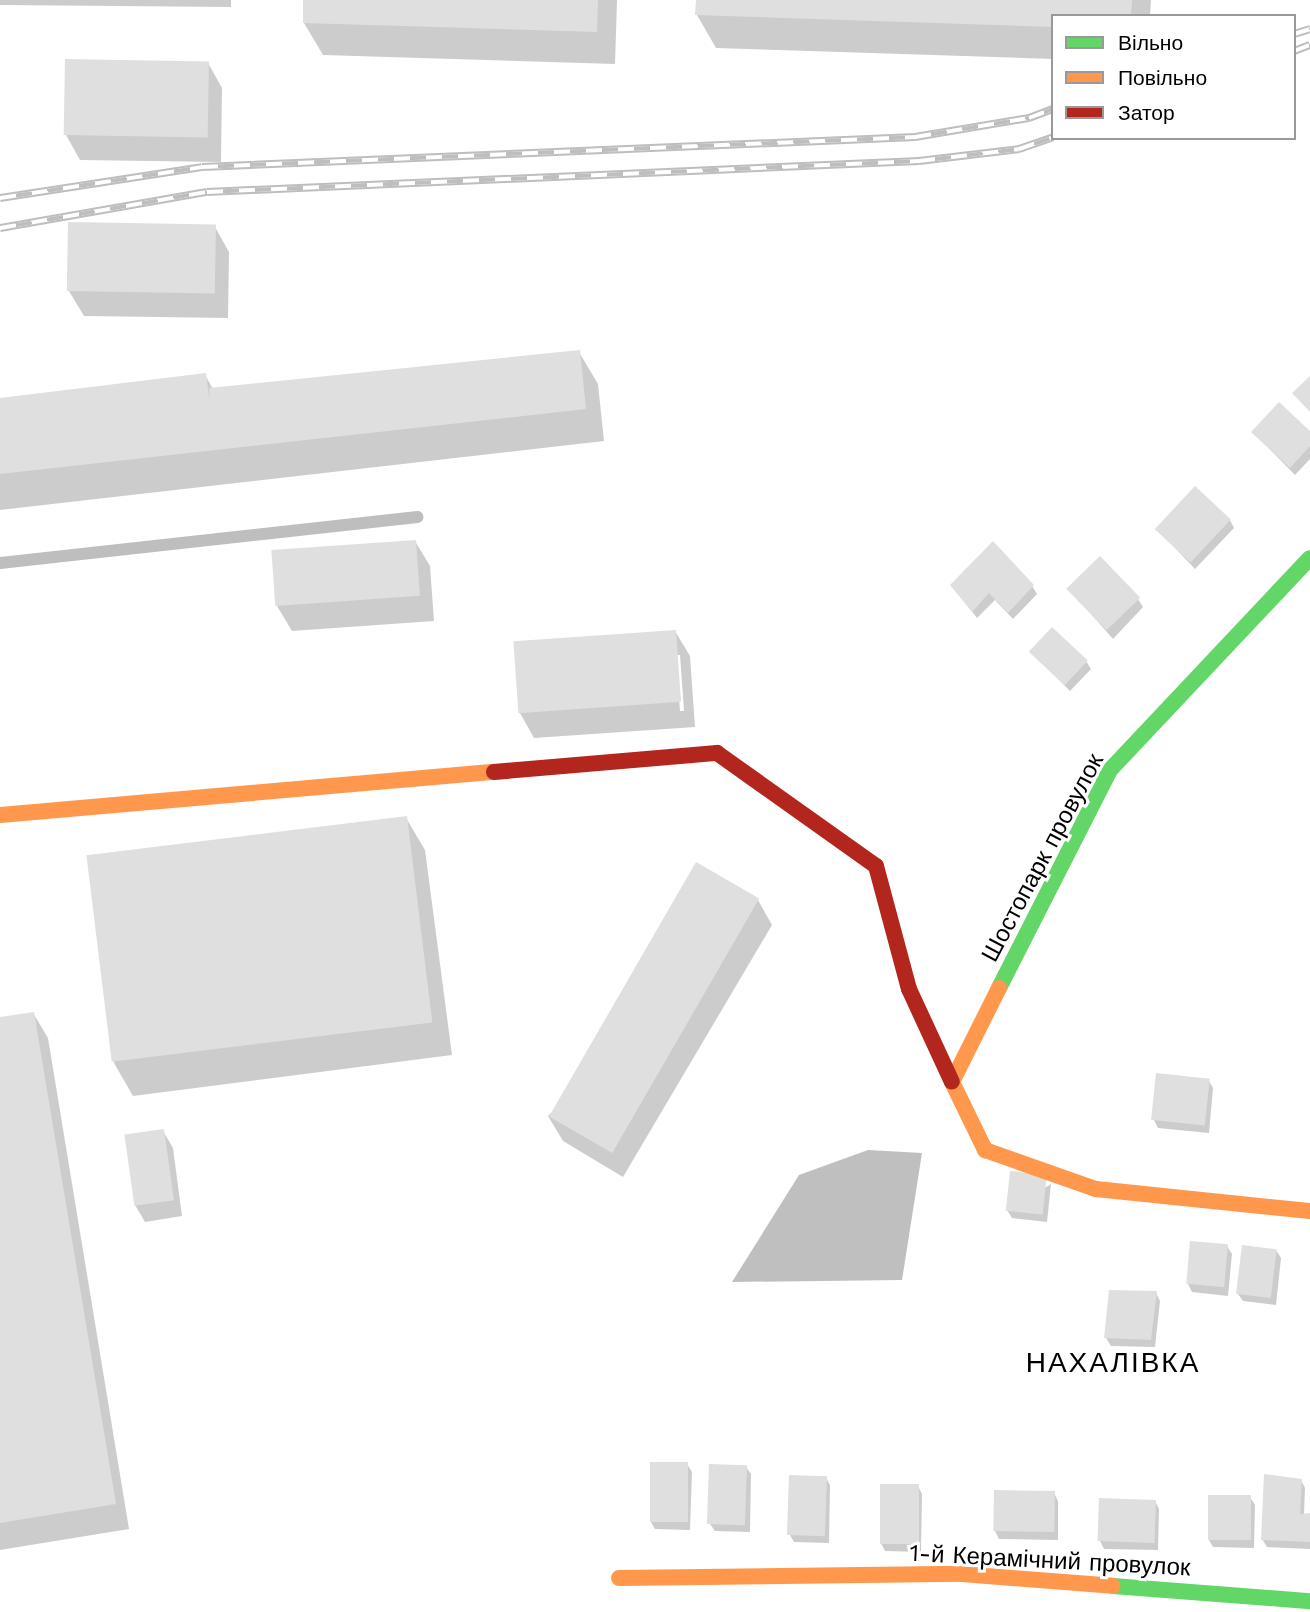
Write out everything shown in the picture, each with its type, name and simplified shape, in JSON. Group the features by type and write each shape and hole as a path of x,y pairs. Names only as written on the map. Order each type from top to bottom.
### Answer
{"street":[{"name":"Шостопарк провулок","path":"952,1082 1110,770 1310,558"},
{"path":"0,815 717,753 876,866 909,989 985,1150 1096,1189 1310,1211"},
{"name":"1-й Керамічний провулок","path":"619,1578 962,1574 1310,1601"}],"lane":[{"path":"0,563 417,517"}],"shaded area":[{"path":"868,1150 922,1153 902,1280 732,1282 799,1175"}],"building":[{"path":"303,0 598,0 597,32 303,23"},
{"path":"696,0 1132,0 1131,14 1051,14 1051,27 695,15"},
{"path":"65,59 209,62 208,138 64,135"},
{"path":"68,222 216,225 215,294 67,291"},
{"path":"580,350 586,409 0,474 0,398 206,373 210,405 209,388"},
{"path":"1310,376 1310,412 1292,393"},
{"path":"1279,402 1310,431 1310,446 1290,468 1251,432"},
{"path":"1195,486 1231,519 1191,563 1155,529"},
{"path":"416,540 420,596 275,606 271,550"},
{"path":"993,541 1034,585 1008,613 989,593 972,612 950,585"},
{"path":"1100,556 1140,598 1106,630 1066,589"},
{"path":"1052,627 1088,660 1065,685 1029,652"},
{"path":"676,630 681,702 518,713 513,641"},
{"path":"407,816 432,1022 112,1062 86,855"},
{"path":"696,862 759,898 612,1153 549,1117"},
{"path":"34,1012 116,1504 0,1523 0,1017"},
{"path":"1156,1073 1210,1079 1205,1125 1151,1120"},
{"path":"164,1129 174,1200 134,1206 124,1135"},
{"path":"1010,1171 1047,1175 1043,1215 1006,1211"},
{"path":"1190,1241 1228,1244 1224,1287 1186,1284"},
{"path":"1242,1245 1277,1249 1271,1298 1236,1294"},
{"path":"1109,1290 1157,1291 1151,1340 1104,1338"},
{"path":"650,1462 688,1462 688,1522 650,1522"},
{"path":"709,1464 747,1465 745,1525 707,1524"},
{"path":"1264,1474 1302,1479 1300,1514 1310,1513 1310,1542 1261,1540"},
{"path":"789,1475 827,1476 825,1536 787,1535"},
{"path":"880,1484 919,1484 919,1544 880,1544"},
{"path":"994,1490 1055,1491 1054,1532 993,1531"},
{"path":"1208,1495 1251,1495 1251,1540 1208,1540"},
{"path":"1099,1498 1156,1500 1154,1543 1097,1541"}],"railway":[{"path":"1296,33 1310,29"},
{"path":"1296,50 1310,45"},
{"path":"0,198 202,167 915,137 1029,118 1051,110"},
{"path":"0,228 207,192 919,161 1019,149 1051,138"}],"traffic: fast":[{"path":"999,988 1110,770 1310,558"},
{"path":"1113,1586 1310,1601"}],"traffic: slow":[{"path":"0,815 494,772"},
{"path":"999,988 952,1082 985,1150 1096,1189 1310,1211"},
{"path":"619,1578 962,1574 1113,1586"}],"traffic: jam":[{"path":"494,772 717,753 876,866 909,989 952,1082"}],"district":[{"name":"НАХАЛІВКА","path":"1113,1363"}]}
